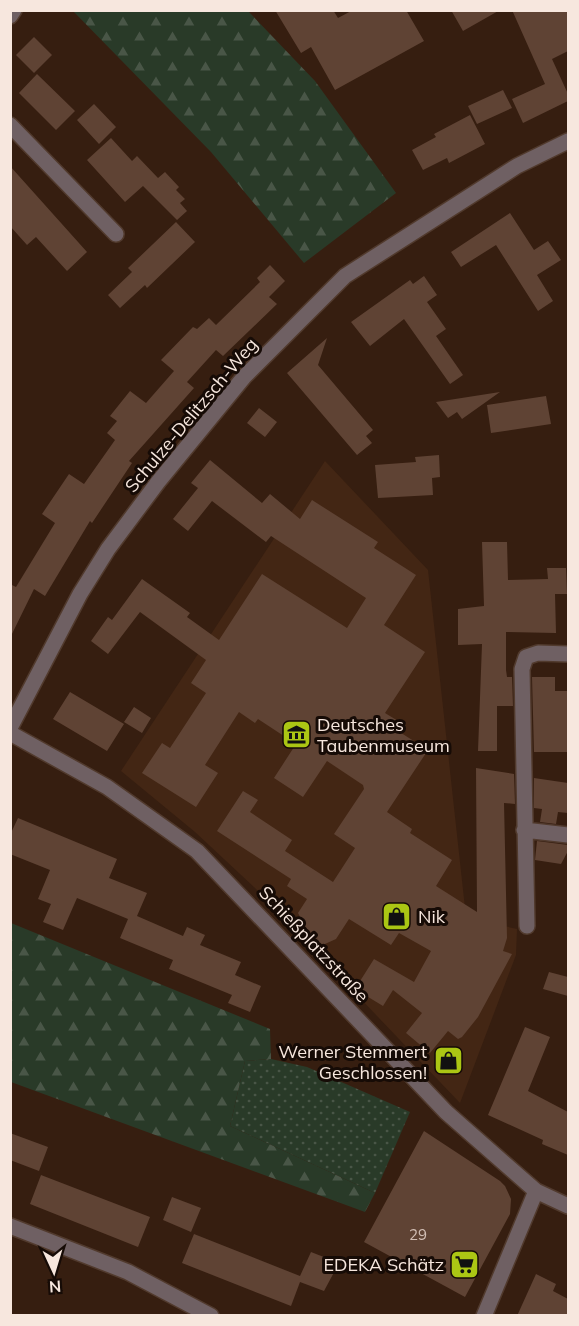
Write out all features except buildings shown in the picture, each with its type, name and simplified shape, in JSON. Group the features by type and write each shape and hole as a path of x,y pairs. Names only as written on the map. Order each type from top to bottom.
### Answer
{"street":[{"path":"10,16 14,10"},
{"path":"10,125 116,234"},
{"name":"Schulze-Delitzsch-Weg","path":"10,728 75,604 108,549 158,482 244,377 345,276 517,166 568,141"},
{"path":"526,926 522,669 526,657 538,653 568,654"},
{"name":"Schießplatzstraße","path":"10,733 107,787 197,851 446,1112 536,1191 568,1206"},
{"path":"524,830 568,835"},
{"path":"484,1316 536,1191"},
{"path":"10,1226 128,1272 211,1316"}],"shaded area":[{"path":"325,461 428,570 466,917 517,929 516,955 460,1103 255,888 195,832 121,771"}],"green space":[{"path":"73,11 248,11 315,81 396,193 304,263 211,152"},
{"path":"11,923 270,1029 271,1059 245,1061 230,1126 375,1193 365,1212 11,1082"},
{"path":"271,1059 307,1067 410,1112 375,1193 230,1126 245,1061"}],"place":[{"name":"Deutsches Taubenmuseum","path":"296,734"},
{"name":"Nik","path":"397,916"},
{"name":"Werner Stemmert Geschlossen!","path":"448,1061"},
{"name":"EDEKA Schätz","path":"465,1264"}]}
